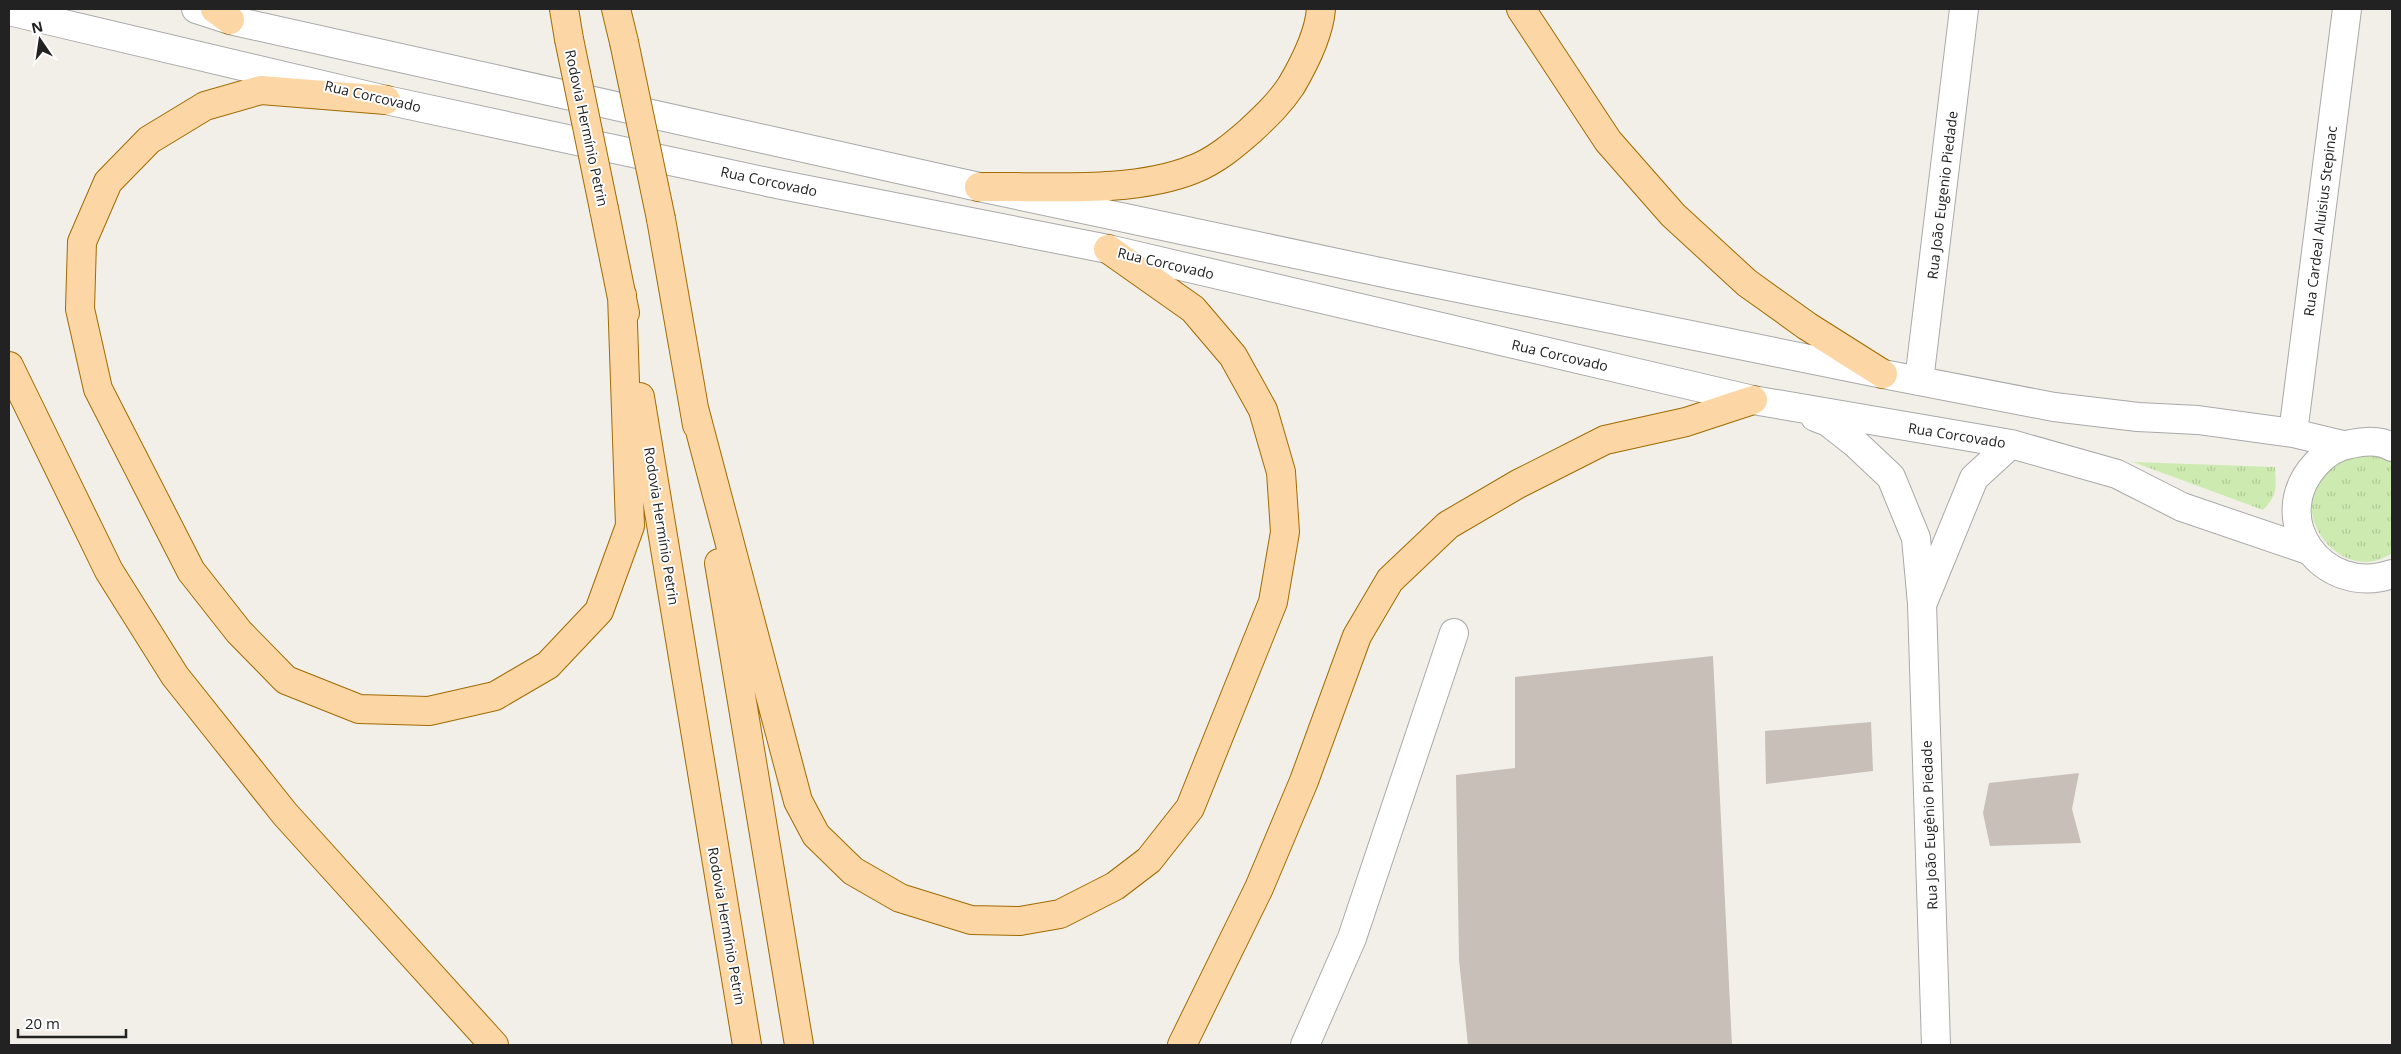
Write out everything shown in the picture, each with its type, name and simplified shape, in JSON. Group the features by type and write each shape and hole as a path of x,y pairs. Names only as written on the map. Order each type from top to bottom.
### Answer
{"main road":[{"name":"Rodovia Hermínio Petrin","path":"564,9 622,295 644,416 747,1045"},
{"path":"616,9 661,219 799,1045"},
{"path":"979,187 1116,185 1151,182 1195,169 1232,147 1277,107 1298,75 1320,22 1321,9"},
{"path":"1521,9 1608,141 1673,215 1746,283 1807,326 1883,374"},
{"path":"386,100 261,90 205,106 150,140 108,182 82,242 80,309 98,389 192,571 239,632 286,680 359,709 429,711 494,696 548,665 599,611 630,526 622,295"},
{"path":"694,408 798,801 816,835 853,871 900,898 971,920 1020,921 1060,914 1115,886 1149,860 1190,808 1273,602 1285,532 1280,472 1264,410 1233,356 1193,309 1108,249"},
{"path":"9,366 108,571 175,676 286,814 494,1045"},
{"path":"1182,1045 1259,888 1304,781 1357,636 1390,580 1448,525 1518,484 1605,440 1686,422 1753,400"}],"street":[{"path":"196,9 979,187 1394,275 2054,407 2138,417 2198,420 2293,433 2343,445"},
{"name":"Rua João Eugenio Piedade","path":"1919,381 1964,9"},
{"name":"Rua Cardeal Aluisius Stepinac","path":"2293,433 2347,9"},
{"name":"Rua Corcovado","path":"9,12 386,100 772,183 1108,249 1753,400 2011,444 2117,474 2182,507 2311,551"},
{"name":"Rua João Eugênio Piedade","path":"1790,407 1828,422 1856,444 1891,477 1916,538 1922,604 1936,1045"},
{"path":"2390,575 2375,579 2353,579 2332,571 2311,551 2302,538 2297,516 2299,494 2308,473 2323,456 2343,445 2366,441 2392,447"},
{"name":"Rua João Eugênio Piedade","path":"1922,604 1974,478 2011,444"},
{"path":"1305,1045 1352,938 1454,633"}],"green space":[{"path":"2356,455 2373,455 2392,461 2392,553 2371,562 2350,559 2331,548 2318,531 2312,511 2315,489 2329,470"},
{"path":"2133,462 2275,467 2274,495 2263,510"}],"building":[{"path":"1713,656 1732,1045 1468,1045 1459,960 1456,775 1515,768 1515,677"},
{"path":"1871,722 1873,771 1766,784 1765,731"},
{"path":"2079,773 2072,809 2081,843 1990,846 1983,813 1989,783"}]}
